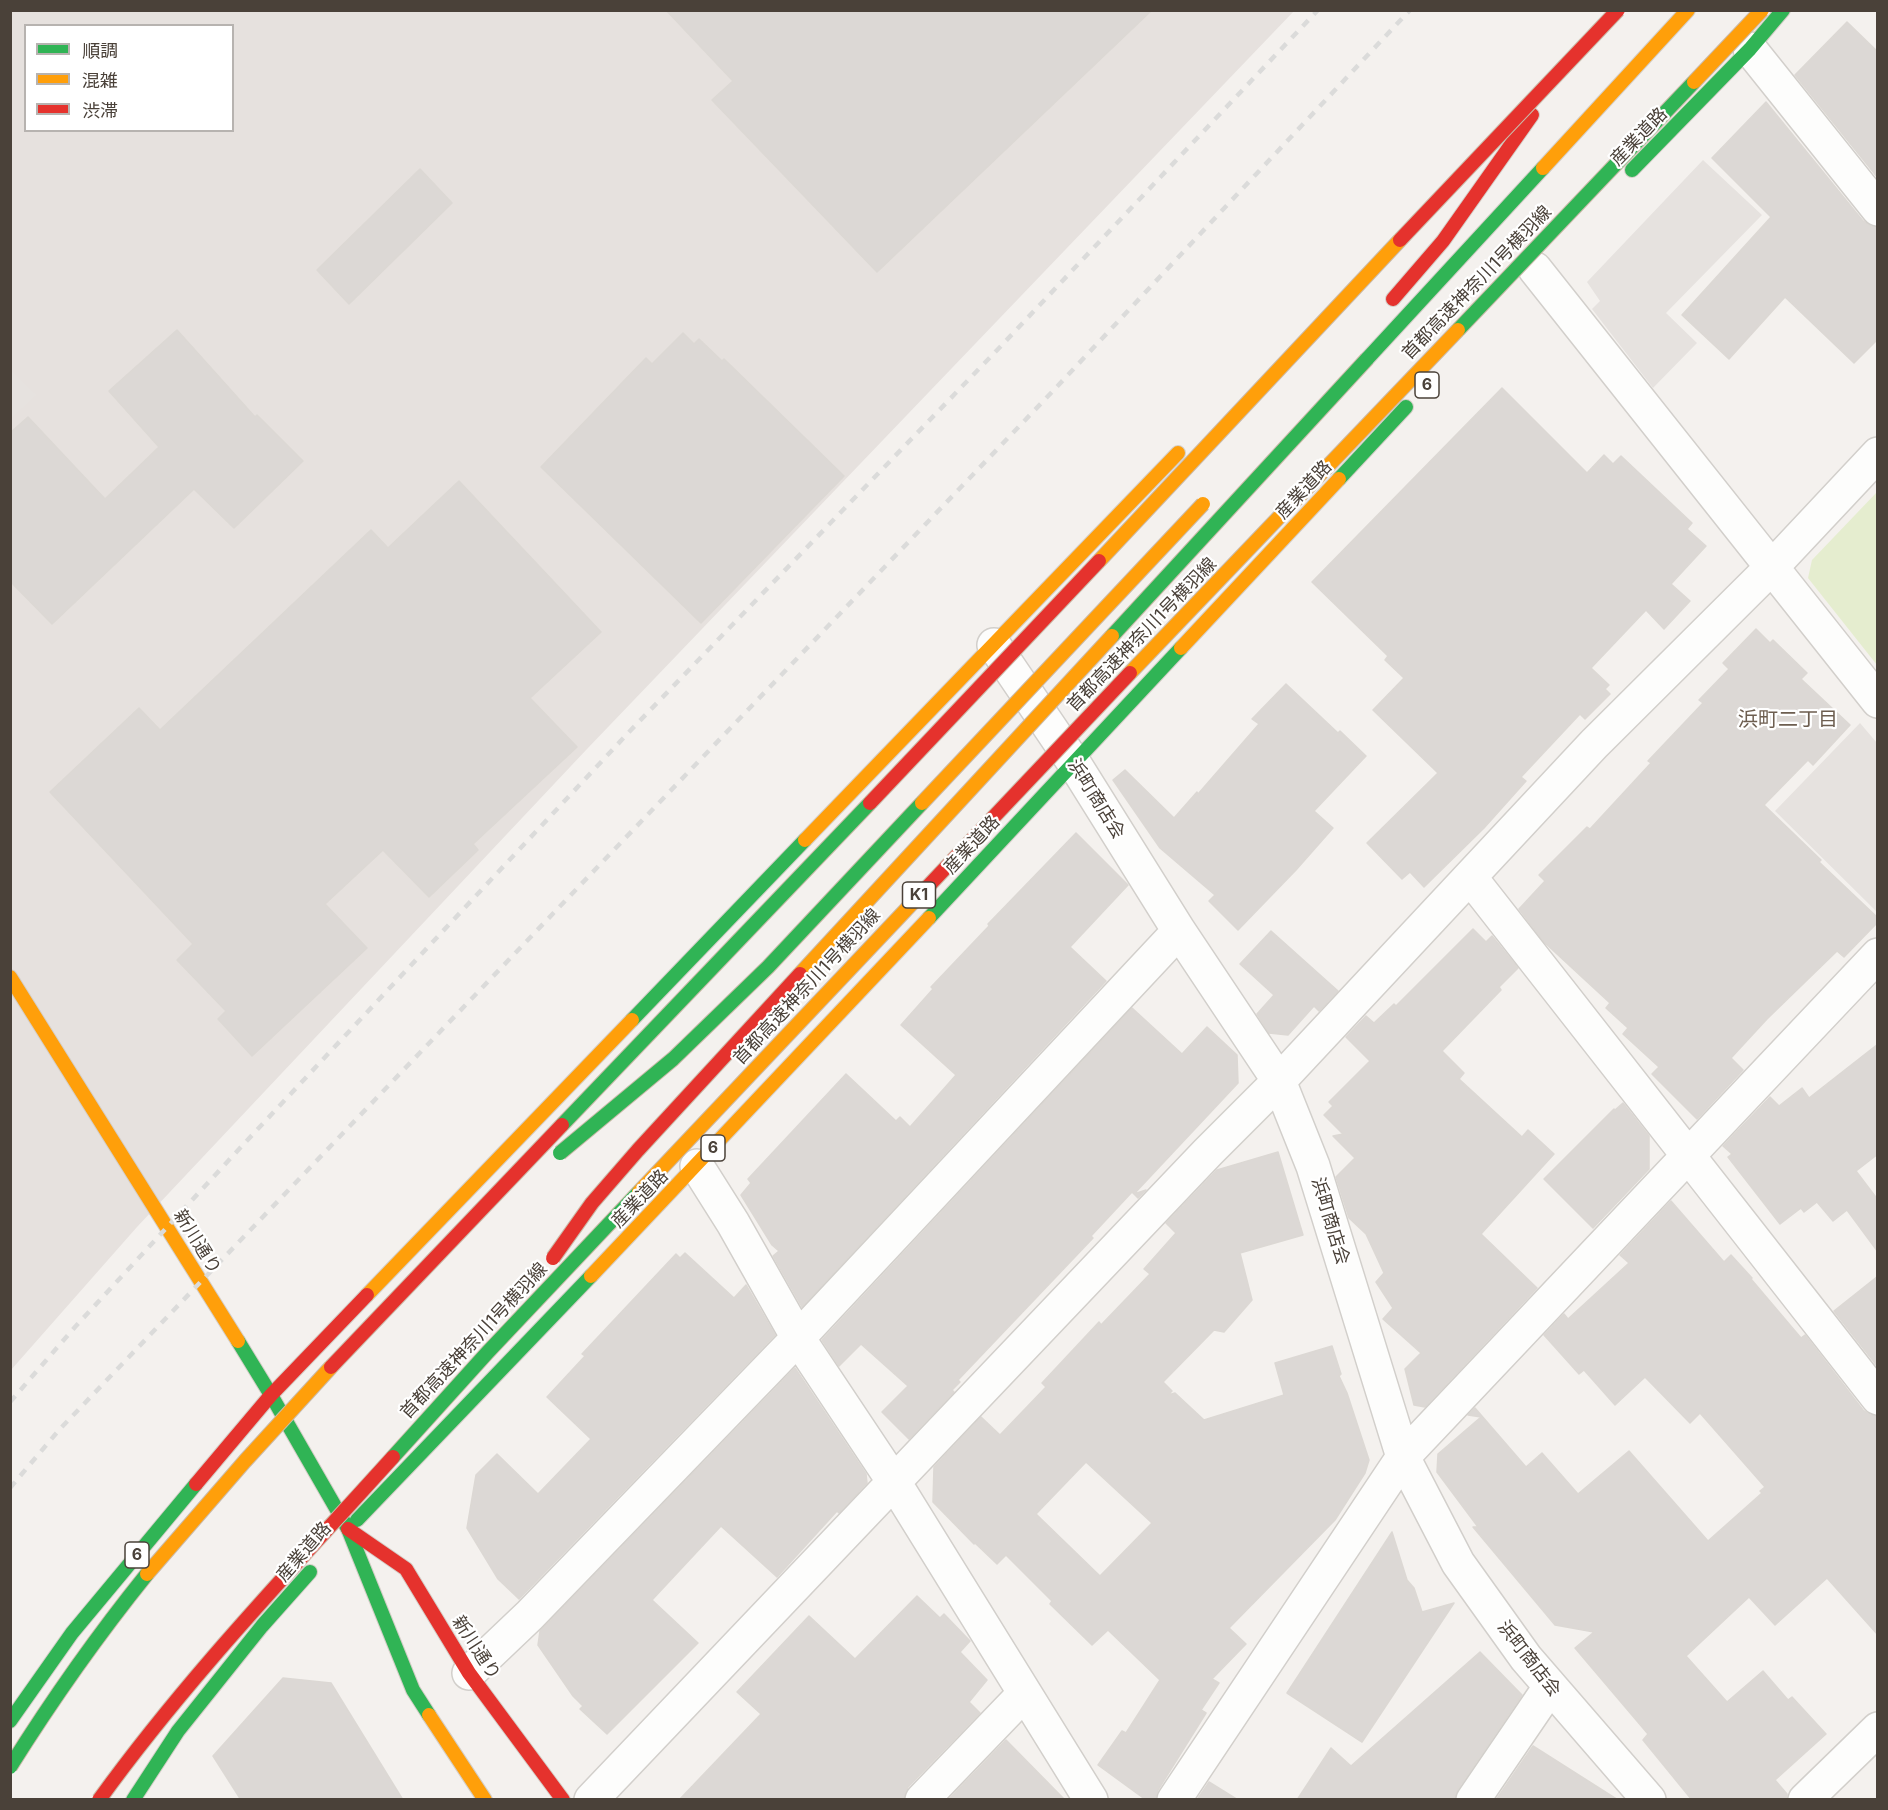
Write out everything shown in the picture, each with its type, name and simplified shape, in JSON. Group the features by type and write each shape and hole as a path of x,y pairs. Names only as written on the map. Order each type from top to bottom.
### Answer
{"main road":[{"path":"1330,294 1604,10"},
{"path":"1381,312 1443,241 1604,10"},
{"path":"10,1767 91,1645 163,1554 267,1436 438,1253 755,924 1618,10"},
{"path":"487,1353 592,1203 638,1150 1688,10"},
{"name":"首都高速神奈川1号横羽線","path":"99,1800 138,1746 200,1670 487,1353 1762,10"},
{"name":"産業道路","path":"1626,176 1749,49 1783,10"},
{"name":"産業道路","path":"344,1533 697,1166 1414,398"},
{"name":"6","path":"10,1721 72,1633 271,1395 1191,440"},
{"path":"438,1253 673,1059 768,967 1214,493"},
{"name":"新川通り","path":"10,977 271,1395 344,1533 413,1690 485,1800"},
{"name":"新川通り","path":"344,1533 406,1569 469,1673 563,1800"},
{"name":"産業道路","path":"133,1800 178,1731 262,1626 317,1564"}],"street":[{"path":"1749,49 1878,209"},
{"path":"1535,269 1878,701"},
{"path":"591,1800 1208,1152 1280,1081 1594,744 1772,567 1878,453"},
{"name":"浜町商店会","path":"993,645 1074,763 1179,931 1280,1081 1313,1166 1403,1457 1458,1563 1526,1658 1649,1800"},
{"path":"1470,877 1878,1398"},
{"path":"469,1673 530,1615 798,1338 1179,931"},
{"path":"1174,1800 1403,1457 1878,955"},
{"path":"697,1166 733,1223 798,1338 894,1482 1091,1800"},
{"path":"1473,1800 1550,1687"},
{"path":"922,1800 1024,1695"},
{"path":"1805,1800 1878,1729"}],"shaded area":[{"path":"11,11 1294,11 587,749 137,1227 11,1370"},
{"path":"1703,160 1762,215 1666,313 1697,343 1653,388 1592,309 1600,301 1587,282"},
{"path":"11,370 37,395 11,419"},
{"path":"1860,723 1877,743 1877,912 1775,811"}],"green space":[{"path":"1877,492 1877,665 1808,578 1812,560"}],"building":[{"path":"666,10 1152,10 877,272 712,100 733,81"},
{"path":"1847,22 1878,52 1878,178 1795,75"},
{"path":"1766,102 1863,221 1878,227 1878,339 1854,363 1785,297 1729,359 1682,315 1771,217 1712,158"},
{"path":"420,169 452,203 349,304 317,270"},
{"path":"177,330 255,417 257,415 303,461 234,528 194,489 52,624 10,581 10,433 28,417 105,499 159,447 109,391"},
{"path":"683,333 694,344 699,339 722,361 724,359 844,476 701,623 541,467 646,358 652,364"},
{"path":"1502,388 1587,473 1604,455 1613,464 1621,456 1692,523 1687,529 1706,546 1671,584 1690,601 1664,629 1646,610 1591,668 1609,685 1605,689 1610,694 1585,719 1580,714 1521,777 1526,781 1484,828 1424,887 1410,872 1402,879 1367,843 1438,773 1373,710 1404,678 1385,660 1388,656 1312,582"},
{"path":"459,481 601,632 530,698 577,747 473,844 478,850 429,897 383,850 325,904 367,948 252,1056 218,1019 226,1011 177,960 193,944 50,792 139,708 160,730 371,530 388,548"},
{"path":"1756,629 1770,643 1773,640 1807,673 1801,679 1850,725 1813,765 1808,760 1764,805 1878,918 1878,922 1844,957 1837,951 1767,1019 1731,1058 1743,1070 1697,1119 1652,1074 1659,1067 1623,1034 1628,1028 1606,1008 1610,1003 1544,942 1519,909 1545,881 1539,875 1587,827 1590,829 1651,763 1648,761 1703,703 1699,700 1729,669 1723,663"},
{"path":"1286,684 1366,756 1314,811 1333,828 1238,930 1209,901 1215,895 1160,848 1113,780 1125,770 1174,818 1259,724 1252,719"},
{"path":"1076,833 1128,885 1070,947 1106,981 802,1307 773,1256 779,1251 772,1245 741,1195 751,1183 748,1179 846,1074 896,1121 900,1117 910,1127 956,1075 901,1025 933,989 931,987 989,926 988,924"},
{"path":"1473,929 1486,942 1492,936 1518,968 1499,987 1501,990 1442,1051 1464,1073 1459,1079 1522,1137 1528,1130 1554,1154 1481,1234 1537,1288 1425,1407 1414,1405 1405,1369 1421,1353 1383,1319 1393,1308 1376,1282 1384,1273 1366,1234 1349,1218 1336,1177 1355,1158 1333,1136 1343,1134 1324,1115 1333,1106 1329,1102 1370,1061 1346,1037 1366,1016 1374,1023 1394,1004 1396,1006"},
{"path":"1271,931 1338,991 1319,1011 1314,1006 1288,1035 1269,1033 1257,1014 1274,995 1240,964"},
{"path":"1132,1008 1182,1054 1207,1027 1237,1055 1238,1083 1134,1194 1132,1192 1091,1236 1093,1238 958,1380 960,1382 952,1390 954,1392 909,1439 882,1412 908,1386 861,1344 839,1366 822,1340"},
{"path":"1878,1044 1878,1154 1856,1171 1878,1200 1878,1252 1847,1210 1833,1221 1817,1202 1804,1212 1801,1208 1780,1224 1728,1157 1732,1154 1723,1146 1770,1097 1779,1106 1802,1088 1809,1098"},
{"path":"1623,1103 1649,1136 1649,1169 1593,1228 1544,1179 1614,1109"},
{"path":"1278,1152 1303,1235 1240,1253 1252,1300 1224,1332 1214,1330 1163,1382 1172,1391 1168,1395 1175,1393 1204,1420 1284,1395 1275,1363 1332,1346 1341,1374 1339,1376 1347,1393 1369,1460 1365,1473 1335,1520 1229,1628 1246,1644 1212,1679 1219,1683 1201,1710 1206,1713 1158,1790 1155,1800 1146,1800 1098,1765 1122,1731 1126,1733 1160,1680 1108,1630 1092,1645 1050,1604 1052,1601 1006,1555 997,1564 974,1544 933,1502 934,1467 981,1417 1000,1435 1046,1387 1042,1383 1099,1322 1101,1325 1150,1274 1144,1269 1176,1233 1166,1223 1217,1170","holes":["1086,1462 1152,1523 1100,1576 1036,1514"]},
{"path":"1146,1190 1138,1198 1134,1194"},
{"path":"1671,1201 1724,1262 1731,1255 1801,1338 1805,1335 1863,1410 1870,1415 1878,1416 1878,1635 1827,1578 1775,1625 1749,1597 1686,1656 1727,1702 1763,1671 1788,1700 1792,1697 1826,1734 1775,1780 1787,1794 1787,1800 1692,1800 1643,1740 1648,1734 1575,1648 1594,1632 1555,1625 1473,1527 1478,1527 1437,1472 1438,1454 1481,1417 1468,1415 1475,1408 1526,1467 1542,1453 1578,1494 1629,1451 1708,1541 1762,1493 1760,1491 1765,1487 1700,1413 1690,1423 1645,1377 1615,1405 1584,1370 1579,1374 1544,1335 1564,1314 1568,1319 1629,1263 1620,1255"},
{"path":"685,1253 734,1298 746,1285 775,1335 519,1599 498,1579 467,1528 476,1475 497,1454 538,1494 591,1439 547,1397 585,1356 582,1354 676,1254 680,1258"},
{"path":"1878,1276 1878,1367 1834,1311"},
{"path":"795,1368 866,1474 867,1483 839,1513 837,1511 777,1577 721,1526 652,1600 698,1643 607,1734 580,1709 583,1706 573,1696 538,1645 540,1631"},
{"path":"1392,1532 1407,1580 1414,1588 1422,1612 1454,1603 1362,1742 1287,1693"},
{"path":"917,1596 940,1618 944,1614 970,1641 960,1652 987,1680 969,1702 980,1713 908,1787 904,1800 679,1800 761,1714 737,1692 809,1616 855,1659"},
{"path":"1480,1652 1522,1695 1458,1789 1454,1800 1297,1800 1331,1748 1351,1766"},
{"path":"283,1678 331,1683 403,1800 241,1800 213,1756"},
{"path":"1006,1740 1065,1800 948,1800"},
{"path":"1533,1746 1618,1800 1496,1800"},
{"path":"1209,1782 1238,1800 1197,1800"}],"railway":[{"path":"10,1402 75,1327 241,1147 630,731 1001,346 1318,10"},
{"path":"10,1488 59,1430 1051,393 1410,10"}],"traffic: fast":[{"path":"1632,170 1750,49 1783,10"},
{"path":"1458,330 1694,82"},
{"path":"1367,359 1543,168"},
{"path":"1112,636 1367,359"},
{"path":"1339,479 1406,407"},
{"path":"929,918 1181,648"},
{"path":"562,1125 870,803"},
{"path":"560,1153 673,1059 768,967 922,803"},
{"path":"632,1020 805,840"},
{"path":"393,1457 487,1353 639,1192"},
{"path":"357,1520 591,1276"},
{"path":"238,1341 348,1529 413,1690 429,1715"},
{"path":"10,1721 72,1633 196,1484"},
{"path":"133,1800 178,1731 262,1626 310,1572"},
{"path":"10,1767 42,1717 110,1621 147,1574"}],"traffic: slow":[{"path":"1543,168 1688,10"},
{"path":"1694,82 1762,10"},
{"path":"1099,561 1400,240"},
{"path":"1130,673 1458,330"},
{"path":"805,840 1178,453"},
{"path":"1181,648 1339,479"},
{"path":"922,803 1203,504"},
{"path":"800,974 1112,636"},
{"path":"639,1192 918,897"},
{"path":"591,1276 929,918"},
{"path":"10,977 238,1341"},
{"path":"367,1295 632,1020"},
{"path":"147,1574 245,1461 331,1367"},
{"path":"429,1715 485,1800"}],"traffic: jam":[{"path":"1400,240 1618,10"},
{"path":"1393,299 1443,241 1532,115"},
{"path":"870,803 1099,561"},
{"path":"918,897 1130,673"},
{"path":"553,1258 592,1203 638,1150 800,974"},
{"path":"331,1367 562,1125"},
{"path":"196,1484 271,1395 367,1295"},
{"path":"99,1800 204,1667 393,1457"},
{"path":"348,1529 406,1569 469,1673 563,1800"}],"district":[{"name":"浜町二丁目","path":"1788,720"}]}
